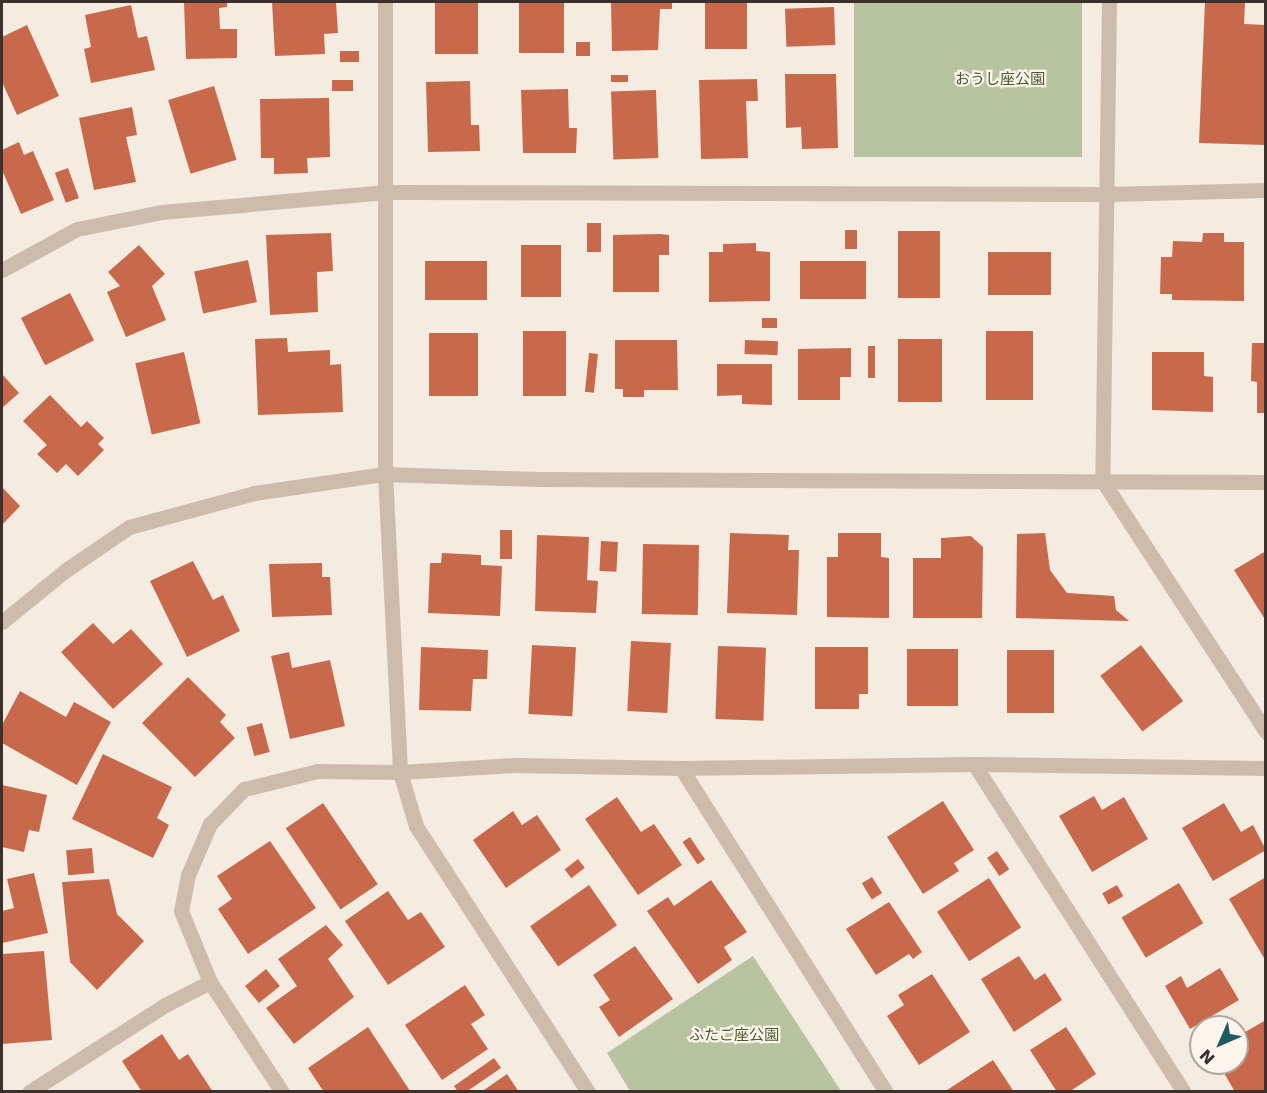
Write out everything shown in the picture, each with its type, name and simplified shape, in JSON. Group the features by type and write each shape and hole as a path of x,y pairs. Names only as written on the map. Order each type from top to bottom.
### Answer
{"street":[{"path":"385,2 385,474 400,772 416,826 588,1092"},
{"path":"1109,2 1102,480 1266,732"},
{"path":"2,270 77,229 162,212 386,192 1107,194 1266,190"},
{"path":"2,622 66,570 129,527 254,493 385,474 551,479 1266,482"},
{"path":"974,764 1184,1092"},
{"path":"282,1092 210,982 181,911 188,875 210,824 244,789 318,771 400,772 515,765 681,768 974,764 1266,768"},
{"path":"681,768 886,1092"},
{"path":"28,1092 165,1005 210,982"}],"green space":[{"name":"おうし座公園","path":"854,2 1082,2 1082,157 854,157"},
{"name":"ふたご座公園","path":"753,956 841,1091 630,1091 607,1053"}],"building":[{"path":"184,2 227,2 227,7 219,8 220,29 237,29 237,58 186,59"},
{"path":"272,2 336,2 338,33 324,34 325,54 275,56"},
{"path":"435,2 478,2 478,54 435,54"},
{"path":"519,2 564,2 564,53 519,53"},
{"path":"611,2 672,2 672,9 660,9 658,50 612,51"},
{"path":"705,2 747,2 747,49 705,49"},
{"path":"1205,2 1245,2 1244,24 1266,25 1266,145 1199,143"},
{"path":"131,5 138,38 147,36 155,70 91,83 84,49 91,47 85,15"},
{"path":"834,7 835,45 786,47 785,9"},
{"path":"27,25 59,96 17,115 2,82 2,37"},
{"path":"576,42 590,42 590,56 576,56"},
{"path":"340,51 359,51 359,62 340,62"},
{"path":"785,74 836,74 838,148 802,149 801,127 786,128"},
{"path":"611,75 628,75 628,82 611,82"},
{"path":"757,79 758,101 746,101 748,158 701,159 699,80"},
{"path":"332,80 353,80 353,91 332,91"},
{"path":"470,81 471,125 479,125 480,151 428,152 426,82"},
{"path":"214,86 237,160 191,174 168,100"},
{"path":"568,89 569,128 577,128 576,153 523,153 521,90"},
{"path":"656,90 658,158 613,160 611,92"},
{"path":"329,98 330,157 307,158 308,173 274,174 274,158 261,158 260,99"},
{"path":"132,107 137,135 126,137 136,182 94,190 79,118"},
{"path":"19,142 24,155 33,151 54,200 21,214 2,170 2,150"},
{"path":"68,168 79,198 66,203 55,173"},
{"path":"587,223 601,223 601,252 587,252"},
{"path":"845,230 857,230 857,249 845,249"},
{"path":"898,231 940,231 940,298 898,298"},
{"path":"331,233 333,271 317,272 318,312 270,315 266,235"},
{"path":"1203,233 1224,233 1224,242 1244,242 1244,301 1172,300 1172,294 1160,294 1161,257 1172,257 1173,241 1202,242"},
{"path":"613,235 669,235 669,255 659,255 659,292 613,292"},
{"path":"756,243 756,251 770,252 770,301 709,302 709,252 723,252 723,244"},
{"path":"139,245 165,274 152,286 166,320 126,337 107,292 120,286 108,272"},
{"path":"521,245 561,245 561,297 521,297"},
{"path":"988,252 1051,252 1051,295 988,295"},
{"path":"248,260 257,302 203,313 194,271"},
{"path":"425,261 487,261 487,300 425,300"},
{"path":"800,261 866,261 866,299 800,299"},
{"path":"70,293 94,340 45,365 21,318"},
{"path":"762,318 777,318 777,328 762,328"},
{"path":"523,331 566,331 566,396 523,396"},
{"path":"986,331 1033,331 1033,400 986,400"},
{"path":"429,333 478,333 478,396 429,396"},
{"path":"287,338 288,352 330,350 330,365 341,364 343,412 258,415 255,339"},
{"path":"898,339 942,339 942,402 898,402"},
{"path":"615,340 677,340 678,390 644,390 644,397 623,397 623,389 615,389"},
{"path":"745,340 778,341 777,355 745,354"},
{"path":"1252,343 1266,343 1266,413 1257,413 1257,382 1251,381"},
{"path":"868,346 875,346 875,378 868,378"},
{"path":"851,348 851,377 840,377 840,400 798,400 798,349"},
{"path":"184,352 200,423 152,434 135,363"},
{"path":"1152,352 1204,352 1204,376 1213,377 1213,412 1152,410"},
{"path":"589,353 598,354 594,393 585,392"},
{"path":"717,364 772,364 772,405 742,404 742,395 717,396"},
{"path":"2,374 19,393 2,408"},
{"path":"50,395 81,427 87,421 104,438 98,444 104,450 78,476 66,464 57,473 37,454 47,445 23,421"},
{"path":"2,487 20,506 2,525"},
{"path":"500,530 512,530 512,559 500,559"},
{"path":"730,533 789,535 788,550 799,550 797,615 727,613"},
{"path":"838,533 881,533 881,557 889,558 889,618 827,617 827,557 838,557"},
{"path":"1045,533 1050,570 1067,593 1114,596 1116,610 1129,621 1016,618 1017,534"},
{"path":"537,535 589,537 587,580 598,581 596,613 535,611"},
{"path":"971,536 983,547 982,618 913,618 913,558 941,558 941,538"},
{"path":"601,541 618,542 616,572 599,571"},
{"path":"643,544 699,545 698,615 642,614"},
{"path":"1266,551 1266,621 1234,570"},
{"path":"442,553 481,555 481,565 502,566 500,616 428,613 430,563 441,563"},
{"path":"193,561 213,600 223,595 240,631 187,657 150,581"},
{"path":"322,563 322,577 330,577 332,615 272,617 269,564"},
{"path":"93,623 113,644 131,629 163,664 113,709 61,652"},
{"path":"631,641 671,643 667,713 627,711"},
{"path":"532,645 576,647 572,716 528,714"},
{"path":"1141,645 1183,701 1142,732 1100,676"},
{"path":"718,646 766,648 763,721 715,719"},
{"path":"421,647 488,650 487,679 473,679 471,711 419,710"},
{"path":"815,647 868,647 868,694 859,694 859,709 815,709"},
{"path":"907,649 958,649 958,706 907,706"},
{"path":"1007,650 1054,650 1054,713 1007,713"},
{"path":"289,652 292,668 330,660 345,726 290,739 271,656"},
{"path":"188,677 226,715 220,722 235,738 195,777 142,723"},
{"path":"20,691 66,717 74,702 111,722 77,785 2,743 2,725"},
{"path":"262,723 270,752 254,756 247,727"},
{"path":"103,754 172,787 157,818 169,825 153,858 72,819"},
{"path":"2,785 47,795 39,832 29,830 24,852 2,847"},
{"path":"1094,796 1102,810 1124,797 1148,839 1092,872 1059,816"},
{"path":"617,797 641,832 654,824 682,865 638,895 585,819"},
{"path":"943,801 974,850 954,863 959,871 923,894 887,837"},
{"path":"323,803 378,884 340,909 286,828"},
{"path":"1224,803 1241,832 1253,825 1266,850 1213,881 1182,828"},
{"path":"513,811 522,825 537,815 561,850 506,888 473,840"},
{"path":"690,837 705,859 698,864 683,842"},
{"path":"270,841 316,908 248,954 218,909 232,899 217,876"},
{"path":"92,848 94,873 68,875 66,850"},
{"path":"997,851 1009,869 999,876 987,858"},
{"path":"578,859 585,868 571,878 565,869"},
{"path":"34,873 48,933 2,943 2,911 14,908 7,879"},
{"path":"872,877 882,893 872,899 862,883"},
{"path":"1266,877 1266,957 1264,958 1229,899"},
{"path":"989,878 1021,927 969,961 937,912"},
{"path":"109,879 117,914 144,941 97,990 70,962 62,882"},
{"path":"711,880 747,932 724,947 732,960 698,984 647,911 668,897 674,906"},
{"path":"1179,883 1203,923 1146,958 1122,918"},
{"path":"589,885 617,925 558,966 530,926"},
{"path":"1117,885 1123,896 1108,905 1102,893"},
{"path":"388,891 408,920 421,912 445,947 388,985 345,921"},
{"path":"889,902 922,952 913,959 909,954 876,975 846,929"},
{"path":"326,925 343,945 328,959 354,997 294,1044 266,1008 297,986 278,959"},
{"path":"635,946 673,999 619,1037 599,1007 610,1000 593,975"},
{"path":"44,951 52,1040 2,1044 2,954"},
{"path":"1019,956 1035,980 1045,973 1062,1000 1014,1032 981,979"},
{"path":"1220,968 1239,1000 1214,1015 1189,1015 1189,1027 1165,986 1181,976 1187,988"},
{"path":"266,969 280,986 259,1003 245,986"},
{"path":"932,974 970,1032 919,1065 887,1016 904,1005 898,995"},
{"path":"465,985 485,1015 471,1024 488,1049 442,1080 405,1025"},
{"path":"1266,1020 1266,1092 1235,1092 1225,1075 1249,1075 1249,1030"},
{"path":"368,1027 410,1091 324,1092 308,1068"},
{"path":"1066,1027 1096,1074 1069,1092 1057,1092 1030,1050"},
{"path":"162,1034 179,1060 188,1054 213,1092 142,1092 122,1061"},
{"path":"494,1058 501,1068 466,1092 458,1092 454,1086"},
{"path":"993,1060 1014,1092 944,1092"},
{"path":"507,1074 519,1092 481,1092"}]}
